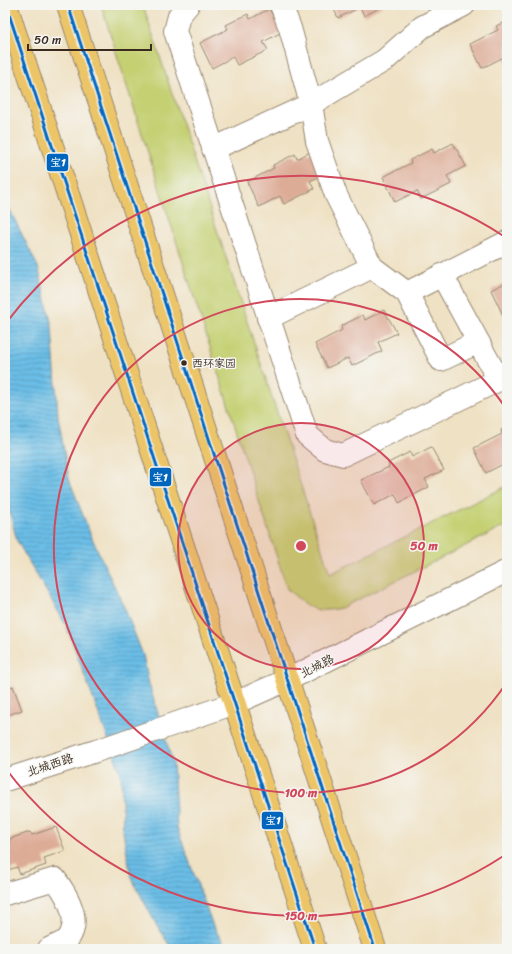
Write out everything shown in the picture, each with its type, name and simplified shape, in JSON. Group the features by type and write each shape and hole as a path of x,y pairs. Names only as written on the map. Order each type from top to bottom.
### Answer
{"main road":[{"path":"6,5 315,949"},
{"path":"68,5 375,949"}],"street":[{"path":"188,5 179,16 175,31 307,434 325,450 343,455 503,378 480,345 442,275"},
{"path":"281,5 290,28 311,104 317,141 336,195 372,267 407,293 440,360 478,342 480,345"},
{"path":"213,149 311,104 385,60 422,27 464,5"},
{"path":"407,293 507,242"},
{"path":"268,318 372,267"},
{"name":"北城路","path":"96,751 164,726 235,703 287,680 507,571"},
{"name":"北城西路","path":"5,780 96,751"},
{"path":"5,894 55,879 67,895 75,922 67,939 48,949"}],"green space":[{"path":"101,5 143,5 330,574 507,486 507,525 341,608 323,610 311,608 287,589"}],"water":[{"path":"5,200 38,267 52,326 58,416 69,479 91,536 125,609 143,655 149,684 173,763 177,828 213,926 227,949 172,949 158,928 131,877 123,831 121,774 66,625 17,541 5,495"}],"building":[{"path":"332,5 385,5 364,16 360,7 338,18"},
{"path":"269,9 282,32 263,42 268,50 237,65 233,57 212,68 200,43 228,29 226,25 248,14 250,19"},
{"path":"507,21 507,65 504,57 482,68 470,44 498,30 496,26"},
{"path":"453,143 466,166 447,176 451,184 421,199 417,191 395,202 383,177 411,163 410,160 432,149 434,153"},
{"path":"316,149 329,172 310,181 314,189 284,204 280,196 259,207 247,182 274,168 273,165 295,154 297,159"},
{"path":"507,282 507,312 503,315 491,290"},
{"path":"384,310 397,333 378,342 382,351 352,366 348,358 327,368 315,344 342,330 341,326 363,315 365,320"},
{"path":"507,427 507,462 486,473 474,448 502,434 501,430"},
{"path":"431,447 444,470 425,479 429,487 399,503 395,494 374,505 361,480 389,467 388,463 410,452 412,457"},
{"path":"13,686 22,710 5,716 5,689"},
{"path":"56,827 65,851 44,858 46,865 20,874 17,867 5,871 5,844 10,843 9,839 30,832 32,835"}],"transit line":[{"name":"宝1","path":"6,5 315,949"},
{"name":"宝1","path":"68,5 375,949"}],"place":[{"name":"西环家园","path":"184,363"}]}
